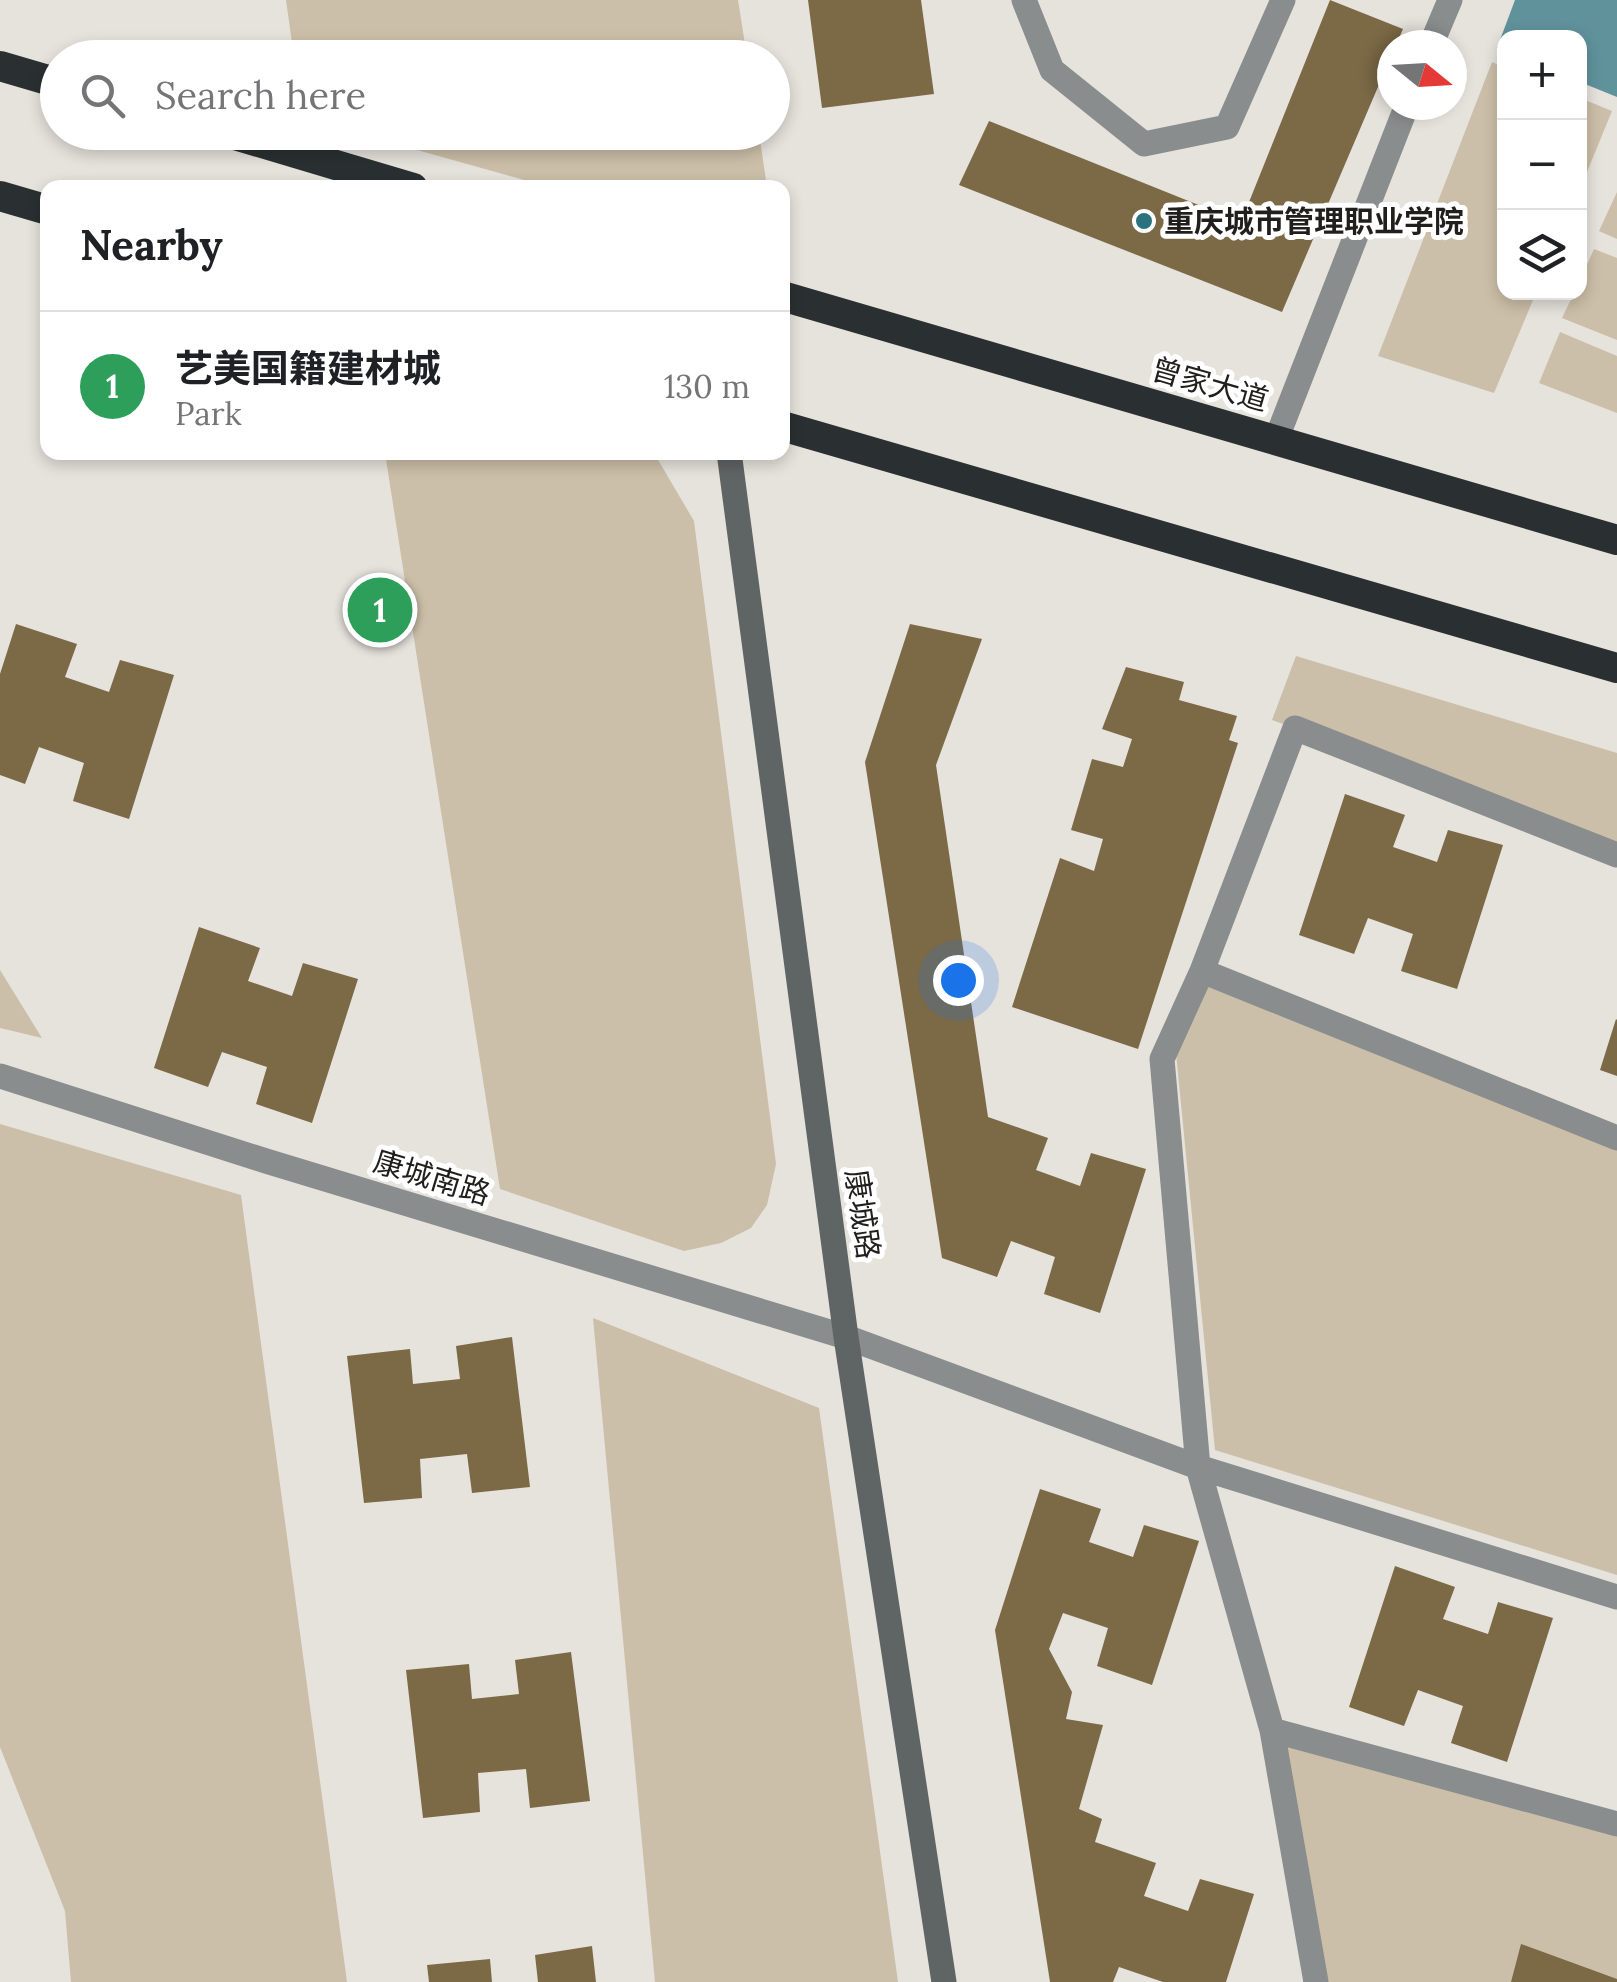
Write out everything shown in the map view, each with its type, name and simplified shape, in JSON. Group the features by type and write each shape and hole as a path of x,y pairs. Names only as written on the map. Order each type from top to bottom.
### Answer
{"highway":[{"path":"0,66 40,78"},
{"path":"286,150 386,180"},
{"path":"0,196 40,208"},
{"name":"曾家大道","path":"790,298 1617,540"},
{"path":"790,428 1617,668"}],"street":[{"path":"1024,0 1052,70 1144,144 1227,127 1283,0"},
{"path":"1438,30 1450,0"},
{"path":"1276,440 1402,120"},
{"name":"康城路","path":"730,460 846,1337 944,1982"},
{"path":"1316,1982 1272,1730 1198,1467 1162,1059 1202,972 1295,728 1617,855"},
{"path":"1202,972 1617,1138"},
{"name":"康城南路","path":"0,1076 846,1337 1198,1467 1617,1597"},
{"path":"1272,1730 1617,1824"}],"shaded area":[{"path":"286,0 738,0 744,40 292,40"},
{"path":"1492,62 1497,64 1497,300 1533,300 1494,393 1378,356"},
{"path":"1587,101 1612,111 1587,172"},
{"path":"417,150 762,150 766,180 524,180"},
{"path":"1617,192 1617,239 1599,231"},
{"path":"1594,249 1617,258 1617,340 1562,318 1571,300 1587,300 1587,264"},
{"path":"1560,332 1617,356 1617,413 1539,383"},
{"path":"386,460 658,460 694,521 776,1164 767,1205 751,1228 721,1243 684,1251 500,1189"},
{"path":"1296,656 1617,753 1617,844 1272,720"},
{"path":"0,970 42,1038 0,1028"},
{"path":"1202,971 1617,1138 1617,1575 1215,1450 1175,1043"},
{"path":"0,1124 241,1195 347,1982 71,1982 65,1911 0,1747"},
{"path":"593,1318 819,1408 898,1982 655,1982"},
{"path":"1282,1723 1617,1819 1617,1982 1323,1982"}],"water":[{"path":"1515,0 1617,0 1617,97 1587,85 1587,30 1504,30"}],"building":[{"path":"808,0 921,0 934,94 822,108"},
{"path":"1330,0 1403,29 1377,30 1377,89 1282,312 959,185 989,121 1241,222"},
{"path":"16,624 77,644 65,677 109,692 120,660 174,675 129,819 73,801 84,763 39,747 25,784 0,775 0,674"},
{"path":"910,624 982,639 936,765 988,1117 1048,1138 1036,1170 1080,1186 1091,1153 1146,1169 1100,1313 1044,1294 1055,1257 1011,1241 997,1277 942,1258 865,762"},
{"path":"1126,667 1184,682 1179,700 1237,716 1229,740 1238,743 1138,1049 1012,1007 1060,858 1094,871 1103,839 1071,830 1092,759 1123,767 1132,739 1102,729"},
{"path":"1345,794 1405,815 1393,847 1437,862 1448,830 1503,845 1457,989 1401,971 1413,934 1368,918 1354,954 1299,935"},
{"path":"199,927 260,948 248,981 292,996 303,963 358,979 312,1123 256,1104 267,1067 222,1052 208,1087 154,1068"},
{"path":"1617,1020 1617,1076 1600,1070"},
{"path":"512,1337 530,1487 472,1493 467,1454 420,1459 422,1498 364,1503 347,1356 410,1349 413,1384 460,1379 456,1346"},
{"path":"1040,1489 1101,1509 1089,1542 1133,1557 1144,1525 1199,1541 1152,1685 1097,1666 1108,1628 1063,1613 1049,1649 1072,1692 1066,1719 1103,1725 1079,1809 1102,1819 1095,1842 1156,1863 1144,1896 1188,1911 1200,1879 1254,1894 1226,1982 1163,1982 1119,1967 1113,1982 1050,1982 995,1630"},
{"path":"1395,1566 1455,1587 1443,1619 1488,1634 1498,1602 1553,1618 1507,1762 1451,1743 1463,1706 1418,1690 1404,1726 1349,1707"},
{"path":"571,1652 590,1801 530,1808 526,1769 478,1773 480,1812 423,1818 406,1670 469,1664 472,1699 519,1694 515,1660"},
{"path":"1521,1944 1617,1979 1617,1982 1511,1982"},
{"path":"592,1946 596,1982 538,1982 535,1955"},
{"path":"490,1959 492,1982 429,1982 427,1965"}],"place":[{"name":"重庆城市管理职业学院","path":"1144,221"},
{"name":"艺美国籍建材城","path":"380,610"}]}
